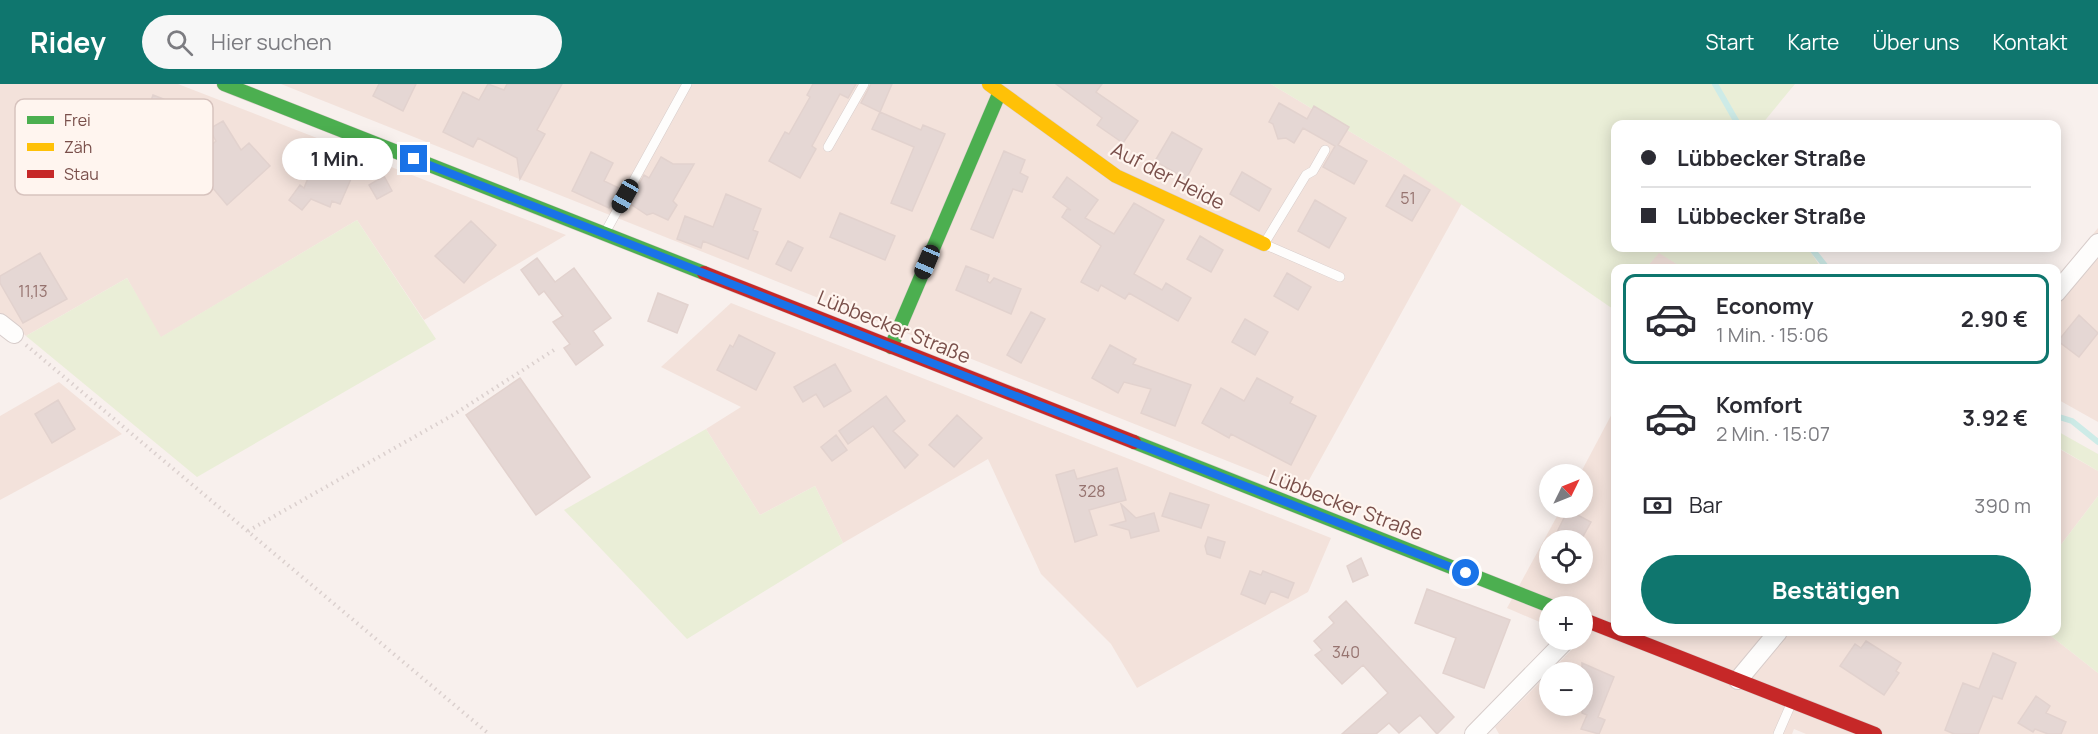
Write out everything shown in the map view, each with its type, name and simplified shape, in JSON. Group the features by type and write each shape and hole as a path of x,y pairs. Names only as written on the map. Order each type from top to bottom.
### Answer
{"main road":[{"name":"Lübbecker Straße","path":"224,84 1539,602"},
{"name":"Auf der Heide","path":"989,84 999,94 1116,176 1264,244"},
{"path":"891,347 999,94"},
{"path":"1593,624 1611,631"},
{"path":"1623,636 1875,734"}],"street":[{"path":"2061,287 2098,243"},
{"path":"1738,680 1775,636"},
{"path":"1474,734 1556,650"}],"lane":[{"path":"605,234 687,84"},
{"path":"828,147 864,84"},
{"path":"1324,150 1313,171 1306,175 1264,244 1340,277"},
{"path":"1778,734 1792,701"}],"path":[{"path":"7,328 489,734"},
{"path":"248,531 453,415 554,350"}],"shaded area":[{"path":"0,84 178,84 566,235 424,320 357,220 160,338 127,278 26,336 0,313"},
{"path":"281,84 1271,84 1397,160 1462,203 1303,491"},
{"path":"2098,228 2098,422 2061,401 2061,273"},
{"path":"1659,252 1677,264 1649,264"},
{"path":"731,303 1331,538 1308,592 1137,688 1111,644 1041,574 988,459 843,543 815,486 760,515 706,429 741,407 661,367"},
{"path":"59,382 122,434 0,500 0,416"},
{"path":"1611,416 1611,636 2051,636 2098,673 2098,734 1806,734 1794,729 1792,734 1499,734 1495,727 1539,682 1539,716 1593,716 1593,662 1559,662 1571,650 1593,650 1593,596 1539,596 1539,622 1507,608 1539,549 1539,584 1593,584 1593,530 1549,530 1556,518 1593,518 1593,464 1585,464"},
{"path":"2061,450 2098,471 2098,496 2061,545"}],"green space":[{"path":"1271,84 1795,84 1765,120 1611,120 1611,252 1811,252 1818,264 1677,264 1659,253 1649,264 1611,264 1611,308 1397,160"},
{"path":"357,220 436,339 197,477 26,336 127,278 161,337"},
{"path":"706,429 760,515 815,486 843,543 687,639 564,510"},
{"path":"2061,433 2098,454 2098,471 2061,449"},
{"path":"2098,496 2098,673 2051,636 2061,636 2061,545"}],"building":[{"path":"379,84 416,84 403,111 373,96"},
{"path":"488,84 504,90 507,84 562,84 537,130 545,134 520,179 517,158 478,138 473,147 443,132 463,92 479,100"},
{"path":"813,84 856,84 848,98 840,94 812,146 816,149 800,178 769,161 785,132 789,134 810,97 807,95"},
{"path":"871,84 892,84 880,112 861,103"},
{"path":"1056,84 1102,84 1096,92 1138,121 1123,143 1097,125 1102,118"},
{"path":"153,95 163,99 152,99"},
{"path":"1279,103 1307,119 1314,106 1349,127 1338,145 1367,161 1354,184 1323,167 1335,146 1303,128 1294,143 1286,138 1278,139 1273,124 1269,122"},
{"path":"880,112 921,130 923,125 945,134 912,211 891,203 914,147 872,129"},
{"path":"223,121 241,150 249,143 270,166 227,205 213,188 213,144 216,141 213,136 213,127"},
{"path":"1172,132 1202,149 1186,179 1155,161"},
{"path":"1004,151 1025,160 1020,173 1028,177 1022,192 1013,189 993,238 971,229"},
{"path":"591,152 613,163 604,181 619,188 609,208 572,191"},
{"path":"661,157 673,164 694,164 673,201 677,205 668,220 653,213 647,215 629,203 644,175 649,178"},
{"path":"313,166 321,169 322,166 351,179 340,204 332,201 330,207 311,199 302,210 289,200 300,185 304,188"},
{"path":"1242,172 1271,189 1259,211 1230,194"},
{"path":"1404,175 1430,190 1412,221 1386,206"},
{"path":"384,176 392,191 377,199 369,185"},
{"path":"1067,177 1098,200 1085,218 1114,234 1134,203 1164,220 1134,274 1162,290 1166,283 1191,298 1178,321 1129,293 1125,299 1101,285 1098,291 1081,282 1101,246 1062,217 1067,209 1071,210 1053,197"},
{"path":"726,194 761,209 753,230 758,232 748,259 703,241 701,248 677,239 685,216 713,227"},
{"path":"1315,200 1346,218 1329,248 1298,231"},
{"path":"840,213 895,236 885,260 830,237"},
{"path":"471,221 496,245 464,283 435,256"},
{"path":"1200,236 1223,250 1211,272 1187,259"},
{"path":"788,241 803,248 791,271 776,264"},
{"path":"40,253 67,299 23,323 0,283 0,276"},
{"path":"537,258 555,282 574,268 611,318 593,331 603,345 576,365 564,348 570,344 553,322 563,316 544,291 539,295 521,270"},
{"path":"966,266 989,275 987,281 990,283 994,278 1021,289 1011,314 956,290"},
{"path":"1287,273 1311,287 1298,310 1274,296"},
{"path":"658,293 688,305 677,333 648,321"},
{"path":"1031,312 1045,319 1021,363 1007,355"},
{"path":"2079,315 2098,333 2079,357 2061,343 2061,337"},
{"path":"1245,319 1268,332 1255,355 1232,342"},
{"path":"739,335 775,353 756,390 717,370 730,345 733,347"},
{"path":"1110,345 1136,359 1133,364 1191,385 1175,426 1141,413 1151,389 1124,382 1118,393 1092,378"},
{"path":"835,364 851,391 824,407 816,394 803,402 794,387"},
{"path":"520,378 590,477 536,515 466,415"},
{"path":"1257,378 1293,397 1290,403 1316,416 1291,465 1231,434 1229,438 1202,423 1221,388 1244,401"},
{"path":"886,396 905,421 893,431 918,455 905,468 873,426 848,444 839,431"},
{"path":"58,400 75,429 52,443 35,414"},
{"path":"957,415 982,438 954,467 929,445"},
{"path":"836,435 847,450 832,461 821,447"},
{"path":"1117,468 1126,500 1089,510 1097,535 1075,542 1056,475 1074,470 1077,479"},
{"path":"1170,493 1209,505 1201,528 1162,516"},
{"path":"1121,504 1136,518 1154,513 1159,531 1131,538 1129,530 1111,525 1126,521"},
{"path":"1564,518 1583,518 1591,522 1587,530 1558,530"},
{"path":"1208,537 1225,542 1220,558 1207,554 1205,546"},
{"path":"1361,558 1368,575 1353,582 1347,566"},
{"path":"1250,571 1261,575 1263,571 1294,583 1288,598 1271,591 1265,604 1241,594"},
{"path":"1427,589 1510,620 1484,688 1443,673 1456,638 1415,623"},
{"path":"1346,601 1454,717 1437,734 1420,715 1399,733 1389,723 1376,734 1342,734 1388,693 1363,665 1342,684 1315,655 1322,650 1314,641 1334,623 1329,617"},
{"path":"1866,641 1901,663 1896,671 1899,673 1884,695 1840,666 1855,644 1861,648"},
{"path":"1993,653 2016,663 2002,699 1993,696 1978,734 1954,734 1945,730 1963,683 1979,689"},
{"path":"1593,668 1614,677 1598,717 1605,720 1599,734 1581,729 1587,716 1593,716"},
{"path":"2036,696 2050,706 2046,713 2066,722 2061,734 2048,734 2035,729 2033,732 2018,723"}],"waterway":[{"path":"1715,84 1736,120"},
{"path":"1814,252 1824,264"},
{"path":"2061,418 2072,421 2098,442"}],"traffic: fast":[{"path":"224,84 704,273"},
{"path":"891,347 999,94"},
{"path":"1134,442 1539,602"}],"traffic: slow":[{"path":"989,84 1116,176 1264,244"}],"traffic: jam":[{"path":"704,273 1134,442"},
{"path":"1593,623 1611,630"},
{"path":"1625,636 1875,734"}],"route":[{"path":"414,159 1466,573"}]}
